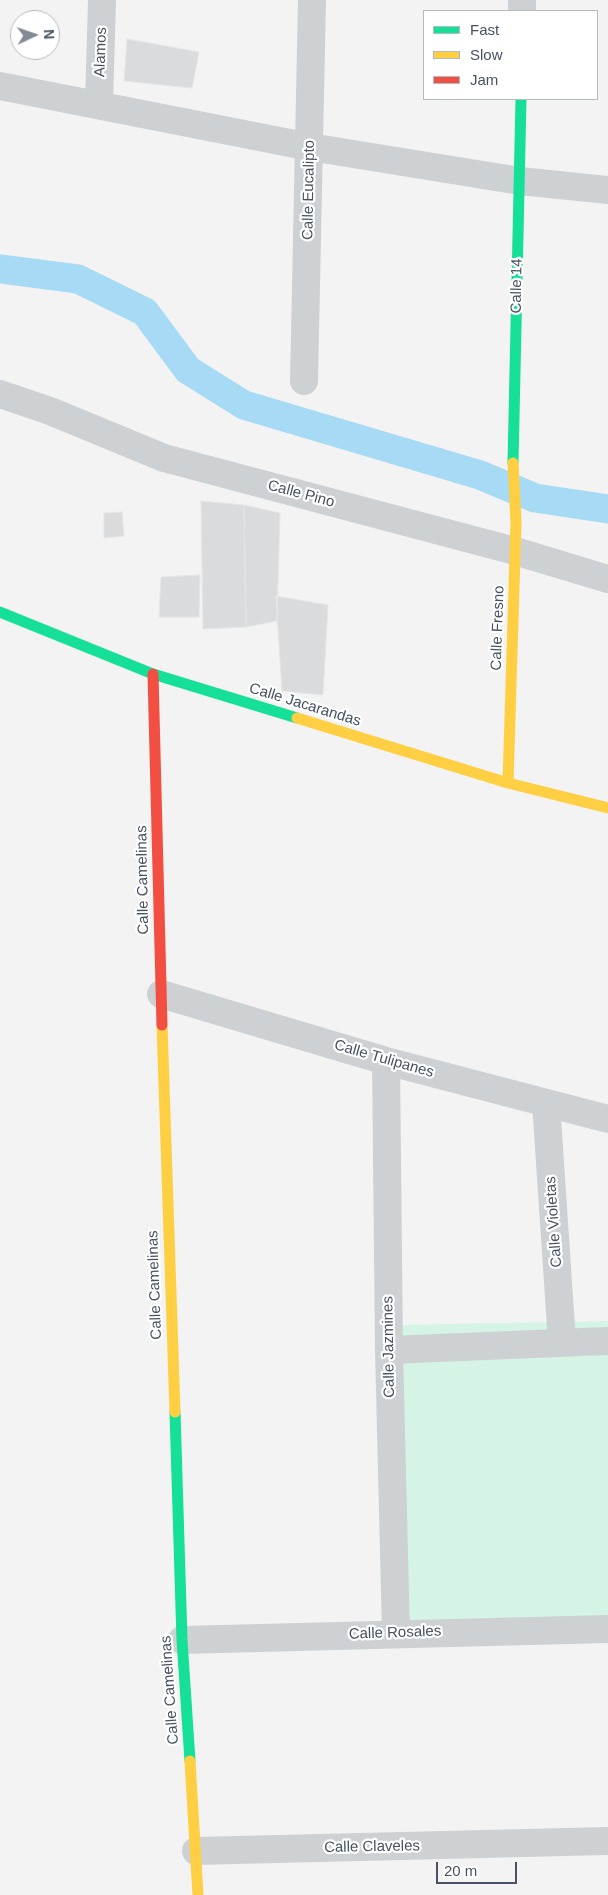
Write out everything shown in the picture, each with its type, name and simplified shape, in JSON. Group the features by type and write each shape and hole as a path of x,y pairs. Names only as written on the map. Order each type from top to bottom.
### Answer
{"street":[{"name":"Alamos","path":"99,105 102,0"},
{"name":"Calle Eucalipto","path":"304,381 312,0"},
{"path":"0,86 310,147 520,181 608,190"},
{"name":"Calle 14","path":"513,474 521,100"},
{"name":"Calle Pino","path":"0,394 50,411 164,458 515,551 608,579"},
{"name":"Calle Fresno","path":"508,783 516,522 513,474"},
{"name":"Calle Jacarandas","path":"0,612 153,674 508,783 608,808"},
{"name":"Calle Camelinas","path":"153,674 161,994 182,1640 198,1895"},
{"name":"Calle Tulipanes","path":"161,994 386,1061 608,1119"},
{"name":"Calle Jazmines","path":"386,1061 389,1350 396,1633"},
{"name":"Calle Violetas","path":"546,1103 562,1342"},
{"path":"389,1350 608,1341"},
{"name":"Calle Rosales","path":"182,1640 608,1628"},
{"name":"Calle Claveles","path":"196,1851 608,1841"}],"green space":[{"path":"608,1321 608,1639 407,1647 394,1325"}],"building":[{"path":"127,39 199,52 192,88 124,81"},
{"path":"201,501 244,505 246,627 203,629"},
{"path":"244,505 280,513 277,621 246,627"},
{"path":"122,512 124,536 104,538 104,513"},
{"path":"200,575 199,617 159,617 161,577"},
{"path":"276,596 328,605 323,695 282,691"}],"waterway":[{"path":"0,269 78,279 145,312 188,370 244,405 480,475 535,498 608,509"}],"traffic: fast":[{"path":"513,463 521,100"},
{"path":"0,612 153,674 297,718"},
{"path":"175,1412 182,1640 190,1761"}],"traffic: slow":[{"path":"508,783 516,522 513,463"},
{"path":"297,718 508,783 608,808"},
{"path":"162,1025 175,1412"},
{"path":"190,1761 198,1895"}],"traffic: jam":[{"path":"153,674 162,1025"}]}
